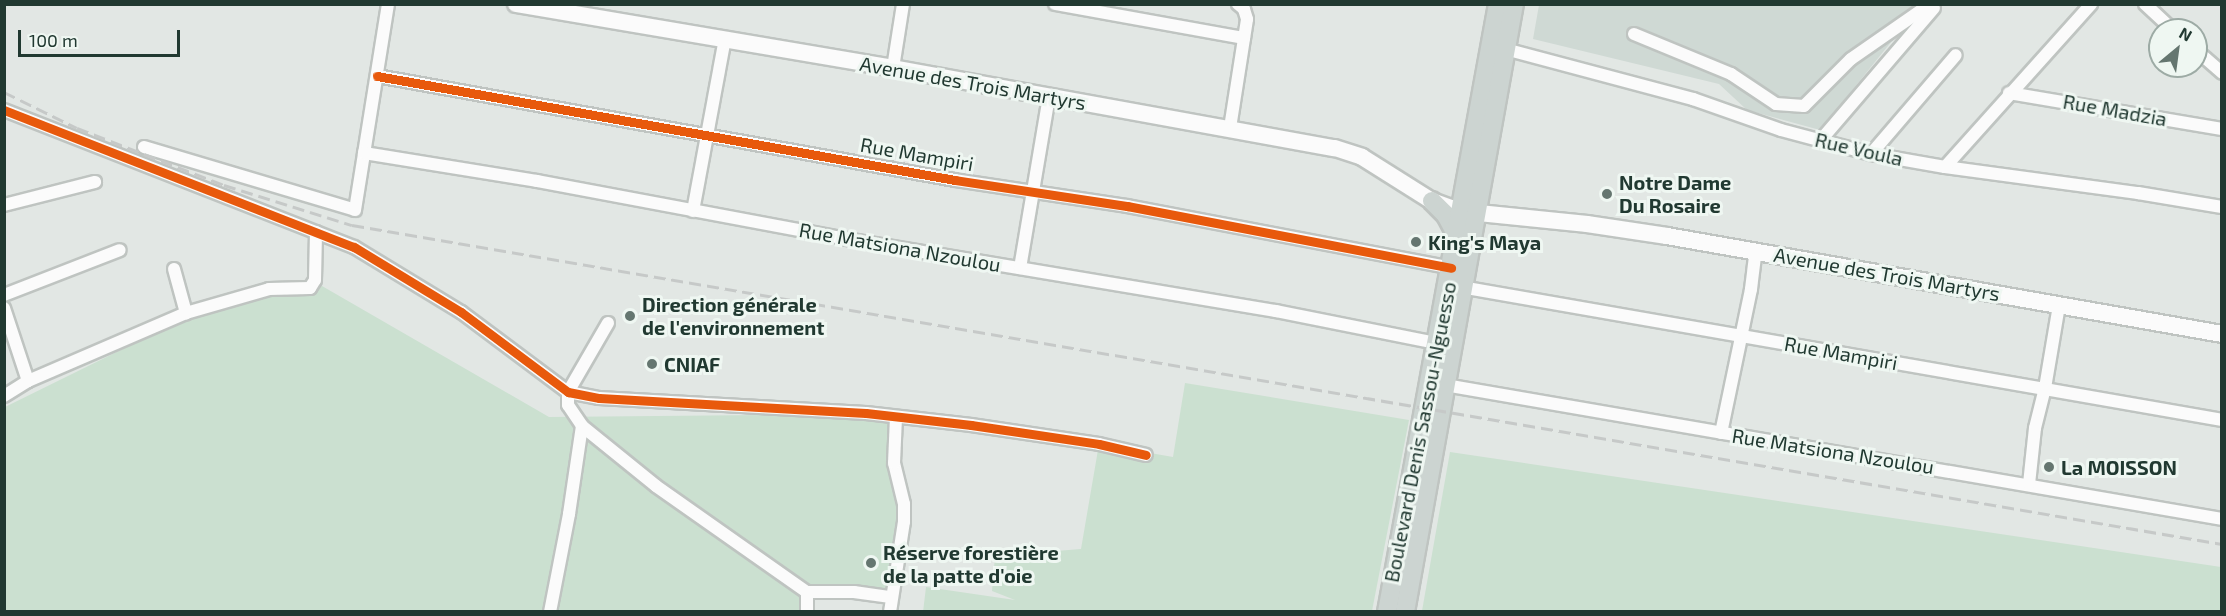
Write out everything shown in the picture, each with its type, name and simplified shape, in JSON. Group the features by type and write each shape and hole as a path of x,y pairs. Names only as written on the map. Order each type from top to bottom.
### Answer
{"main road":[{"name":"Avenue des Trois Martyrs","path":"516,4 587,10 725,39 1230,128 1351,152 1426,196 1468,208 1756,250 2222,334"},
{"name":"Boulevard Denis Sassou-Nguesso","path":"1405,612 1461,286 1468,208 1498,4"},
{"name":"Boulevard Denis Sassou-Nguesso","path":"1387,612 1456,234 1468,208 1514,4"},
{"path":"1426,196 1446,215 1456,234"}],"street":[{"path":"144,147 351,211 357,208 388,4"},
{"path":"893,68 903,4"},
{"path":"1055,4 1244,38"},
{"path":"1230,128 1246,19 1244,9 1238,4"},
{"path":"1634,34 1731,75 1776,104 1804,106 1851,59 1930,4"},
{"path":"1820,141 1937,4"},
{"path":"1945,167 2091,4"},
{"path":"2145,4 2161,18"},
{"path":"693,211 725,39"},
{"name":"Rue Voula","path":"1505,49 1693,99 1820,141 1871,154 1945,167 2138,192 2222,207"},
{"path":"1871,154 1956,55"},
{"path":"2208,61 2222,73"},
{"name":"Rue Mampiri","path":"377,76 1032,192 1126,206 1451,268"},
{"name":"Rue Madzia","path":"2009,93 2222,129"},
{"path":"1020,268 1049,96"},
{"path":"4,110 354,247 461,312 568,392 599,398 866,413 948,426 1100,444 1146,455"},
{"name":"Rue Matsiona Nzoulou","path":"364,153 537,181 693,211 1275,311 1436,343"},
{"path":"4,205 95,182"},
{"path":"4,396 28,381 186,313 269,289 310,288 315,280 316,232"},
{"path":"4,294 120,250"},
{"path":"1721,433 1756,250"},
{"path":"174,269 186,313"},
{"name":"Rue Mampiri","path":"1461,286 2222,420"},
{"path":"2029,484 2035,428 2045,388 2059,305"},
{"path":"4,308 28,381"},
{"path":"608,323 568,392 568,405 582,426 656,486 807,592 854,592 891,597"},
{"name":"Rue Matsiona Nzoulou","path":"1445,385 2222,519"},
{"path":"890,612 904,522 904,504 894,463 896,418"},
{"path":"550,612 570,514 582,426"},
{"path":"807,592 807,612"}],"shaded area":[{"path":"1539,5 1921,5 1820,130 1747,110 1719,84 1533,39"}],"green space":[{"path":"322,286 549,417 869,414 896,418 903,503 891,597 808,592 807,612 5,612 5,407 206,308"},
{"path":"1185,383 1409,420 1372,611 923,612 926,587 1015,600 992,591 995,556 1081,549 1099,444 1173,457"},
{"path":"1450,452 2221,567 2221,611 1422,611"}],"railway":[{"path":"4,92 77,128 224,185 352,225 2222,544"}],"cycle path":[{"path":"377,76 955,180 1127,206 1451,268"},
{"path":"4,110 354,247 461,312 568,392 599,398 866,413 971,425 1099,444 1146,455"}],"place":[{"name":"Notre Dame Du Rosaire","path":"1607,194"},
{"name":"King's Maya","path":"1416,242"},
{"name":"Direction générale de l'environnement","path":"630,316"},
{"name":"CNIAF","path":"652,364"},
{"name":"La MOISSON","path":"2049,467"},
{"name":"Réserve forestière de la patte d'oie","path":"871,563"}]}
